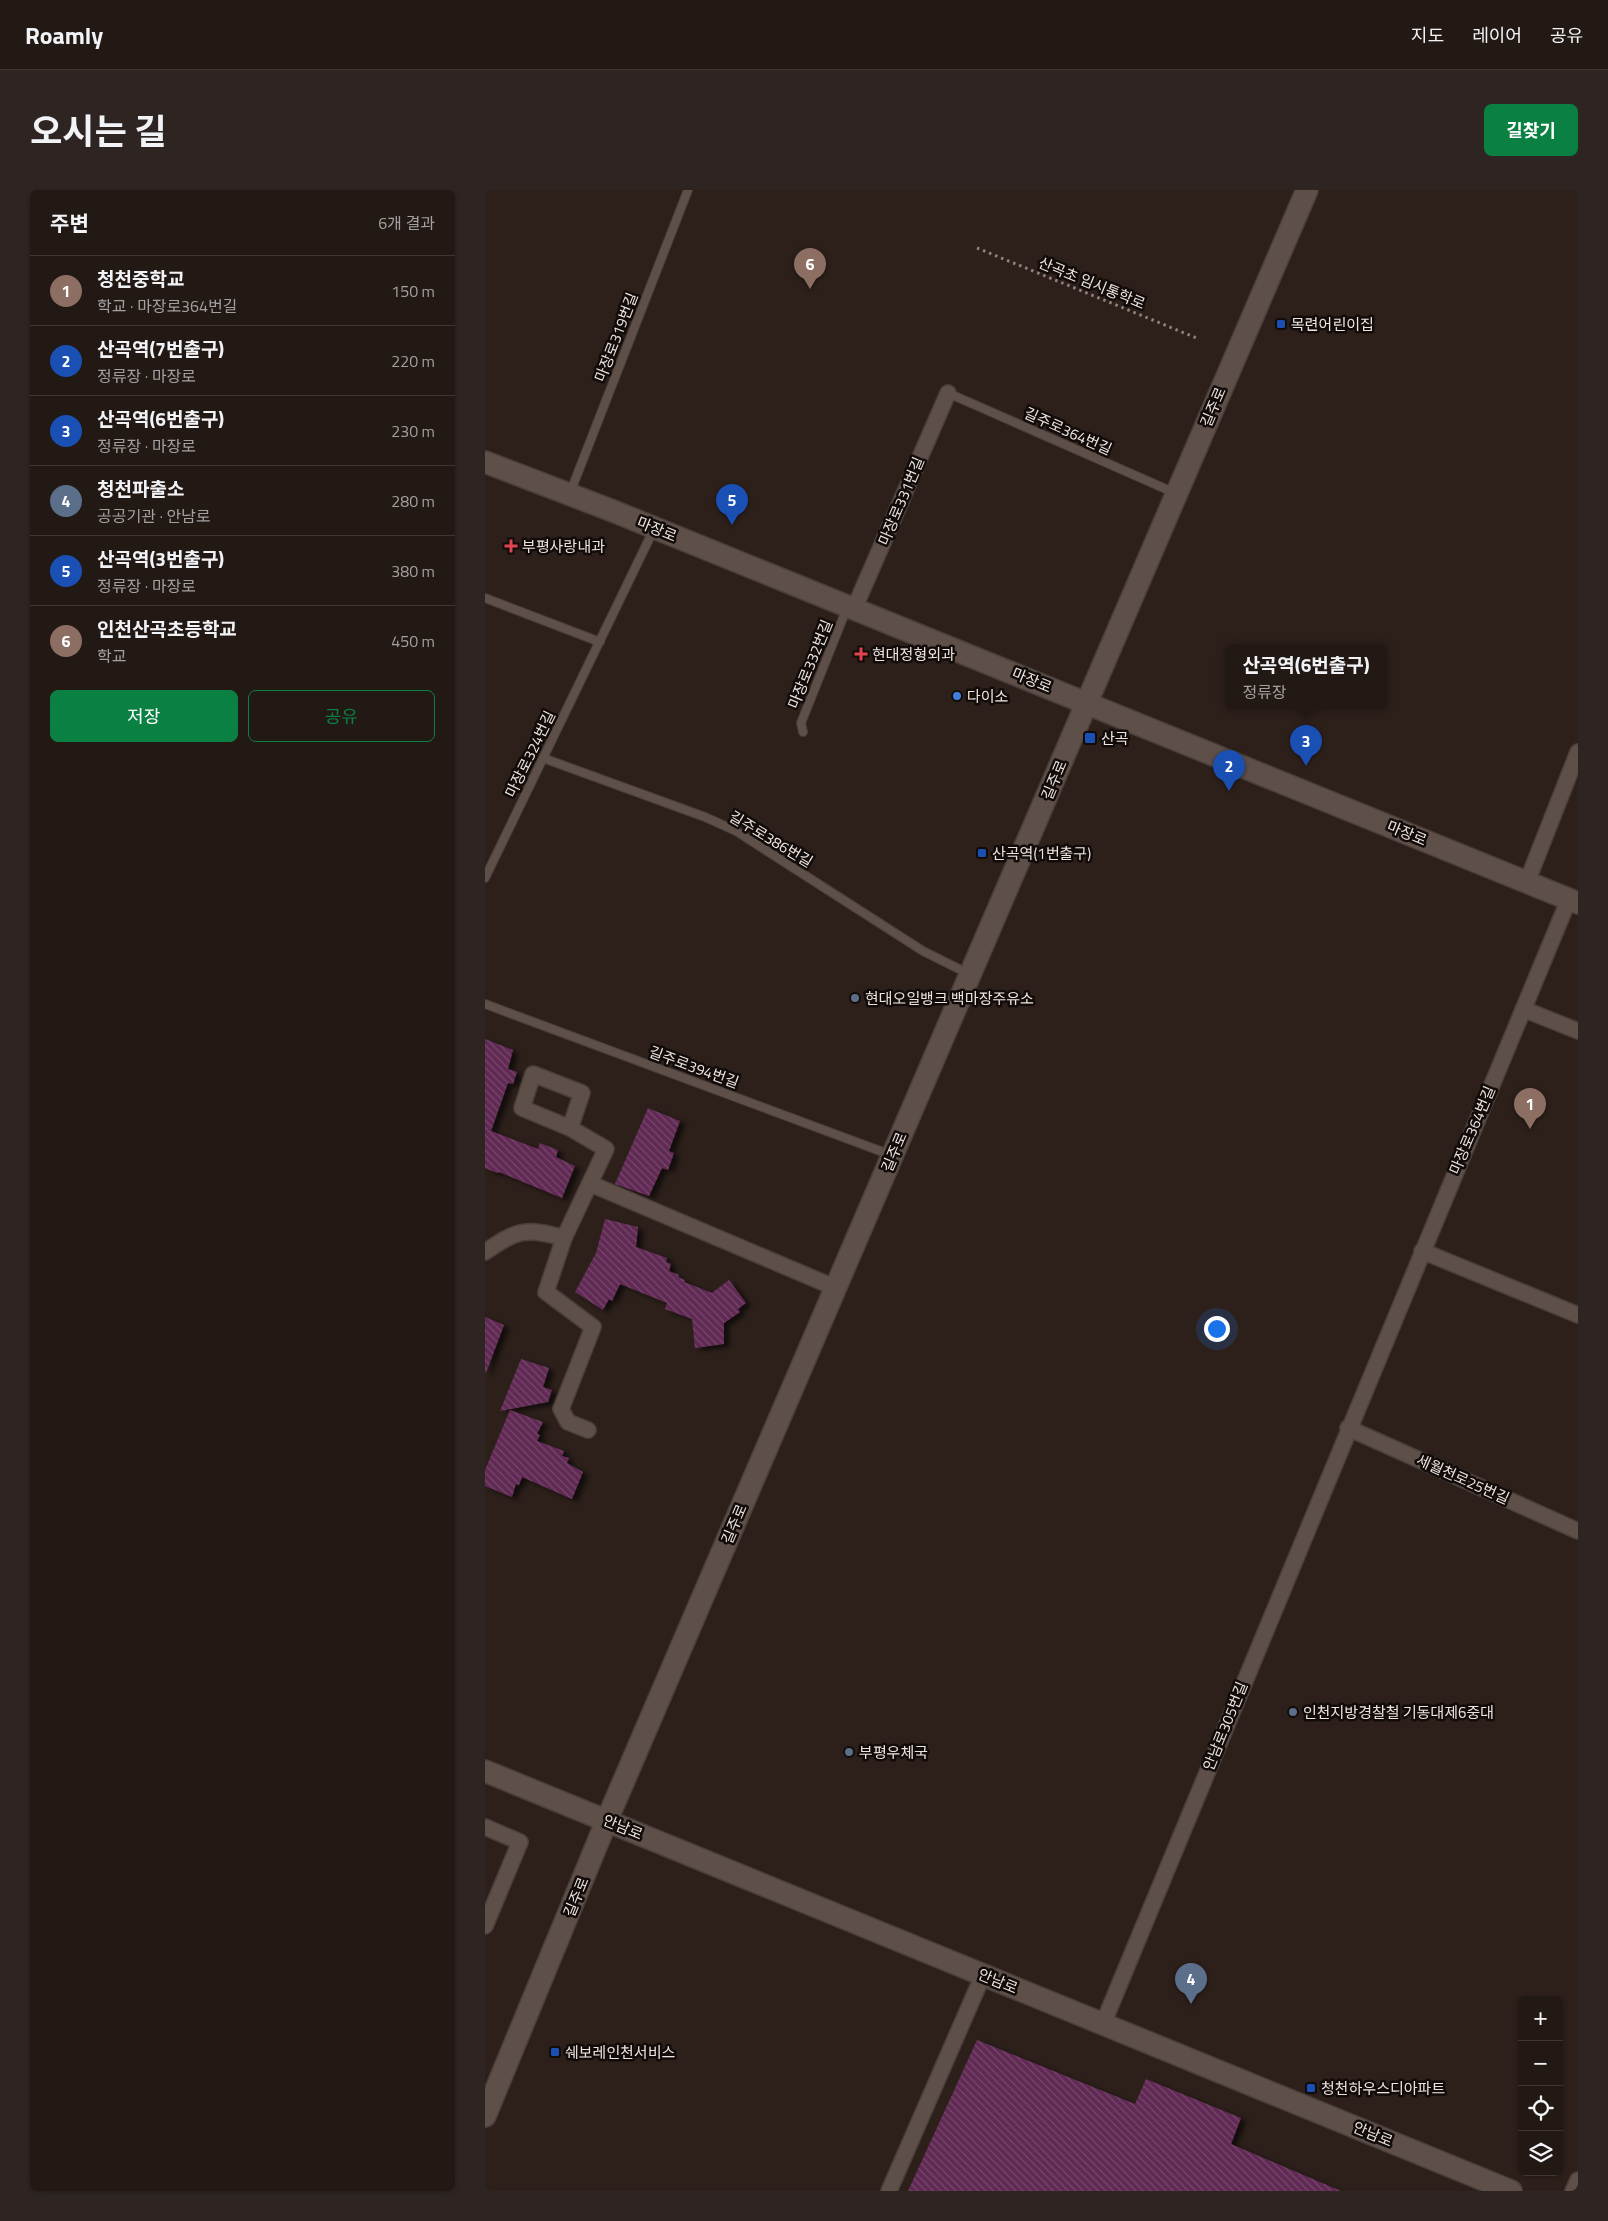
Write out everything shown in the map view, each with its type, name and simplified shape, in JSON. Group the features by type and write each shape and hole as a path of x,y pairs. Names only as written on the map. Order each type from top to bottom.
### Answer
{"main road":[{"name":"길주로","path":"485,2116 607,1820 1307,190"},
{"name":"마장로","path":"485,462 570,494 1088,702 1573,901"},
{"name":"안남로","path":"485,1771 1511,2191"}],"street":[{"name":"마장로331번길","path":"851,607 948,393"},
{"path":"1527,882 1575,770 1578,752"},
{"name":"마장로364번길","path":"1349,1428 1523,1009 1573,901"},
{"path":"1523,1009 1578,1031"},
{"path":"570,1128 606,1149 564,1238 545,1292 593,1327 561,1409 568,1422 589,1430"},
{"path":"591,1184 836,1288"},
{"path":"485,1252 519,1232 545,1233 564,1238"},
{"path":"1422,1252 1578,1315"},
{"name":"세월천로25번길","path":"1349,1428 1578,1530"},
{"name":"안남로305번길","path":"1103,2024 1349,1428"},
{"path":"485,1827 519,1842 485,1926"},
{"path":"889,2191 983,1974"},
{"path":"1573,2191 1578,2180"}],"lane":[{"name":"마장로319번길","path":"570,494 688,190"},
{"name":"길주로364번길","path":"948,393 1176,494"},
{"name":"마장로324번길","path":"485,878 655,528"},
{"path":"485,598 600,642"},
{"name":"마장로332번길","path":"803,732 801,722 851,607"},
{"name":"길주로386번길","path":"543,758 705,817 736,832 923,951 971,975"},
{"name":"길주로394번길","path":"485,1004 893,1155"}],"path":[{"name":"산곡초 임시통학로","path":"977,248 1199,339"}],"building":[{"path":"485,1039 513,1050 508,1069 517,1072 513,1084 508,1083 491,1131 538,1149 540,1143 558,1150 556,1157 575,1166 562,1198 485,1168"},
{"path":"648,1108 680,1121 669,1151 674,1153 668,1170 662,1168 649,1196 615,1184"},
{"path":"605,1219 638,1227 636,1247 667,1258 666,1262 671,1264 669,1271 679,1275 678,1277 685,1280 684,1282 712,1293 729,1280 746,1303 738,1309 740,1312 724,1323 724,1344 695,1348 692,1319 665,1309 667,1303 620,1284 612,1301 609,1299 603,1310 575,1292 596,1253"},
{"path":"485,1317 504,1325 486,1373 485,1373"},
{"path":"521,1359 549,1368 543,1387 552,1390 548,1402 500,1411"},
{"path":"510,1410 543,1422 537,1434 540,1435 537,1441 564,1451 562,1456 569,1458 567,1463 583,1472 572,1499 522,1477 519,1485 516,1484 512,1497 485,1486 485,1470"},
{"path":"977,2040 1135,2104 1146,2079 1241,2118 1231,2144 1341,2191 908,2191"}],"place":[{"name":"인천산곡초등학교","path":"810,289"},
{"name":"목련어린이집","path":"1281,324"},
{"name":"산곡역(3번출구)","path":"732,525"},
{"name":"부평사랑내과","path":"511,546"},
{"name":"현대정형외과","path":"861,654"},
{"name":"다이소","path":"957,696"},
{"name":"산곡","path":"1090,738"},
{"name":"산곡역(6번출구)","path":"1306,766"},
{"name":"산곡역(7번출구)","path":"1229,791"},
{"name":"산곡역(1번출구)","path":"982,853"},
{"name":"현대오일뱅크 백마장주유소","path":"855,998"},
{"name":"청천중학교","path":"1530,1129"},
{"name":"인천지방경찰철 기동대제6중대","path":"1293,1712"},
{"name":"부평우체국","path":"849,1752"},
{"name":"청천파출소","path":"1191,2004"},
{"name":"쉐보레인천서비스","path":"555,2052"},
{"name":"청천하우스디아파트","path":"1311,2088"}]}
